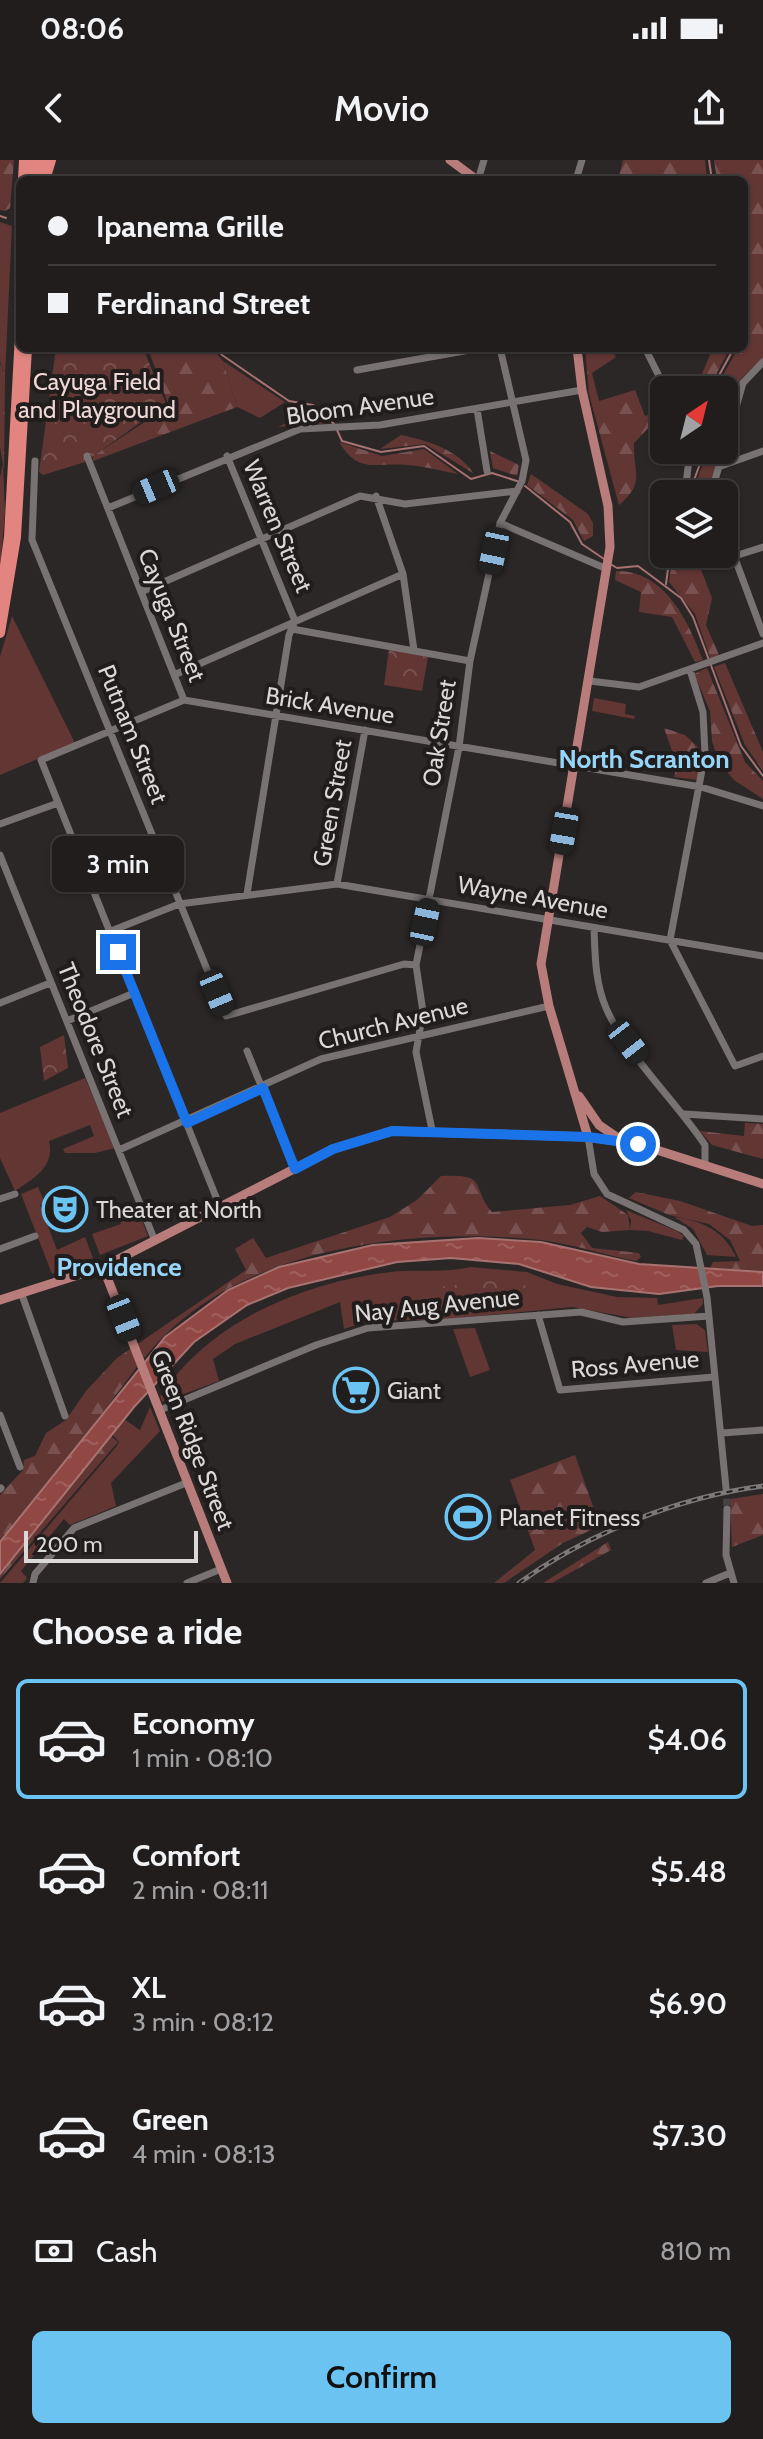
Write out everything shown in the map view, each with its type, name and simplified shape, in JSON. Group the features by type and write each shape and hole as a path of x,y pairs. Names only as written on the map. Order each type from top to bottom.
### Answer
{"highway":[{"path":"0,601 9,537 19,352"},
{"path":"0,633 16,537 27,352"}],"main road":[{"path":"450,160 472,176"},
{"path":"577,352 582,390 611,530 590,681 541,964 549,1006 588,1137"},
{"path":"574,1089 599,1125 623,1142"},
{"path":"0,1300 103,1267 295,1169 370,1135 432,1130 588,1137 659,1148 763,1184"},
{"name":"Green Ridge Street","path":"103,1267 227,1583"}],"street":[{"path":"357,370 458,352"},
{"name":"Oak Street","path":"432,1130 416,1052 423,1012 416,965 459,747 470,661 500,523 517,491 526,460 501,352"},
{"path":"647,352 659,376"},
{"path":"716,480 743,383 763,362"},
{"name":"Bloom Avenue","path":"108,508 227,456 300,429 380,425 582,390"},
{"path":"477,409 487,471"},
{"path":"721,466 763,451"},
{"name":"Cayuga Street","path":"87,456 184,700"},
{"name":"Warren Street","path":"227,456 262,538 293,625 247,894"},
{"name":"Putnam Street","path":"35,461 32,540 226,1016 404,964 416,965"},
{"path":"141,592 360,496 376,496 405,504 517,491"},
{"path":"376,496 403,574 414,650"},
{"path":"500,523 607,569"},
{"path":"738,555 763,547"},
{"path":"738,564 763,634"},
{"path":"174,675 403,574"},
{"path":"293,625 470,661"},
{"path":"590,681 639,687 763,643"},
{"path":"690,670 703,712 701,787 670,940 735,1066 763,1056"},
{"path":"184,700 41,760 220,1207"},
{"name":"Brick Avenue","path":"184,700 701,787 763,806"},
{"name":"Green Street","path":"337,884 365,730"},
{"path":"0,824 58,803"},
{"name":"Theodore Street","path":"0,855 155,1241"},
{"name":"Wayne Avenue","path":"111,931 179,904 337,884 763,956"},
{"path":"594,928 596,975 605,1006 705,1145 705,1163"},
{"path":"0,1003 50,983"},
{"path":"67,1021 134,993"},
{"name":"Church Avenue","path":"119,1150 187,1123 321,1059 549,1006"},
{"path":"247,1051 295,1169"},
{"path":"684,1114 763,1119"},
{"path":"588,1137 594,1174 607,1194 684,1230 696,1244 707,1297 726,1488"},
{"path":"0,1199 15,1194"},
{"path":"0,1249 35,1236"},
{"path":"22,1295 65,1416"},
{"name":"Nay Aug Avenue","path":"160,1410 316,1345 368,1328 581,1312 623,1322 709,1316"},
{"name":"Ross Avenue","path":"538,1315 560,1390 714,1377"},
{"path":"0,1415 20,1467"},
{"path":"722,1433 763,1430"},
{"path":"34,1578 74,1528 186,1483"},
{"path":"727,1509 726,1555 734,1583"},
{"path":"187,1583 221,1569"},
{"path":"706,1583 730,1573"}],"green space":[{"path":"0,160 14,160 10,208 5,211 0,210"},
{"path":"623,160 705,160 707,176 619,176"},
{"path":"714,160 763,160 763,358 742,378 738,392 738,376 723,376 736,352 748,352 748,176 716,176"},
{"path":"0,222 12,226 5,375 0,361"},
{"name":"Cayuga Field and Playground","path":"55,352 145,352 166,404 85,462 43,475 39,472"},
{"path":"215,352 223,361 237,407 93,461 93,456 169,406 150,354"},
{"path":"585,352 612,352 616,357 592,373 599,401 635,390 645,416 650,414 650,426 634,443 636,477 633,490 619,505 589,394"},
{"path":"711,352 728,352 715,376 701,376"},
{"path":"223,361 285,402 260,418 237,407"},
{"path":"0,363 5,375 4,470 0,447"},
{"path":"305,414 330,423 278,427"},
{"path":"401,435 451,452 473,473 425,444 380,449"},
{"path":"339,442 382,456 424,449 458,474 413,466 361,463 346,452"},
{"path":"490,451 519,465 517,476 493,468"},
{"path":"3,464 5,512 0,569 0,477"},
{"path":"703,464 718,464 712,480 697,480"},
{"path":"531,474 588,514 593,523 593,536 584,541 573,520 527,485"},
{"path":"671,568 700,568 712,598 706,625 719,655 711,660 695,614 669,582"},
{"path":"616,571 633,573 661,588 682,614 703,660 695,662 672,617 639,612 641,592 615,580"},
{"path":"12,616 75,743 0,775 0,657"},
{"path":"389,649 428,657 422,691 384,685"},
{"path":"725,663 763,752 763,771 745,745 714,667"},
{"path":"707,668 745,762 763,781 763,799 734,780 719,762 712,741 710,711 694,674"},
{"path":"594,698 626,704 625,714 635,716 634,719 592,711"},
{"path":"664,728 685,735 702,751 698,780 674,777 677,765"},
{"path":"64,1035 68,1068 44,1081 40,1047"},
{"path":"85,1078 115,1148 95,1153 65,1153 63,1149 94,1136 90,1125 49,1141 46,1165 15,1191 0,1158 0,1113"},
{"path":"745,1123 763,1124 763,1159 712,1145 700,1131 744,1136"},
{"path":"441,1176 473,1180 492,1212 570,1205 600,1196 628,1215 630,1230 602,1232 587,1227 581,1233 592,1248 639,1253 641,1257 636,1261 541,1240 443,1237 340,1249 290,1262 243,1281 200,1306 163,1337 145,1357 95,1423 118,1442 0,1579 0,1495 23,1470 24,1460 35,1456 46,1433 66,1420 86,1391 117,1358 246,1270 235,1249 253,1238 266,1258 390,1217 417,1200"},
{"path":"38,1187 45,1203 40,1205 57,1250 85,1237 93,1258 52,1274 21,1194"},
{"path":"636,1192 680,1201 752,1226 763,1225 763,1271 710,1268 713,1262 740,1261 730,1240 709,1224 669,1215 629,1198"},
{"path":"136,1205 148,1236 100,1255 92,1234 121,1224 118,1213"},
{"path":"626,1210 684,1236 682,1240 648,1231 630,1230 631,1220"},
{"path":"674,1217 694,1221 719,1234 736,1257 707,1255 693,1229"},
{"path":"471,1267 527,1272 557,1284 617,1297 657,1298 658,1305 703,1298 703,1304 694,1314 632,1318 572,1307 447,1319 368,1321 344,1329 340,1302 235,1344 213,1359 219,1381 162,1402 160,1396 173,1388 170,1383 214,1339 269,1306 329,1284 360,1277"},
{"path":"504,1280 536,1288 540,1310 409,1319 415,1289"},
{"path":"696,1324 705,1330 708,1352 676,1350 672,1325"},
{"path":"475,1328 490,1370 470,1377 453,1329"},
{"path":"150,1407 160,1431 111,1483 116,1506 70,1525 64,1519 21,1571 27,1578 23,1583 0,1583 116,1447 119,1442 112,1434 124,1419 140,1430"},
{"path":"575,1455 600,1526 563,1543 504,1583 494,1583 535,1550 510,1480"},
{"path":"763,1494 763,1535 732,1547 730,1499"},
{"path":"608,1542 611,1550 552,1583 543,1583"}],"water":[{"path":"478,1238 541,1242 639,1264 763,1272 763,1286 718,1286 659,1294 591,1287 519,1264 451,1258 397,1262 288,1288 247,1305 194,1342 134,1407 0,1574 0,1542 165,1337 228,1290 279,1267 373,1245"}],"waterway":[{"path":"709,160 711,176"},
{"path":"0,216 6,218"},
{"path":"220,352 289,401 313,405 334,424"},
{"path":"719,376 732,352"},
{"path":"337,430 342,441 381,452 424,446 471,479 492,473 520,482"},
{"path":"694,480 700,464"},
{"path":"525,486 570,522 582,544 604,559"},
{"path":"612,565 617,568 638,566 681,598 693,617 741,746 763,776"},
{"path":"666,584 668,568"}],"tunnel":[{"path":"726,1488 727,1509"}],"railway":[{"path":"519,1583 574,1548 635,1520 699,1499 763,1486"}],"place":[{"name":"Theater at North","path":"65,1209"},
{"name":"Giant","path":"356,1390"},
{"name":"Planet Fitness","path":"468,1517"}],"district":[{"name":"North Scranton","path":"644,759"},
{"name":"Providence","path":"119,1267"}],"route":[{"path":"118,952 187,1123 263,1088 295,1169 333,1149 370,1135 392,1131 445,1130 588,1137 638,1144"}]}
